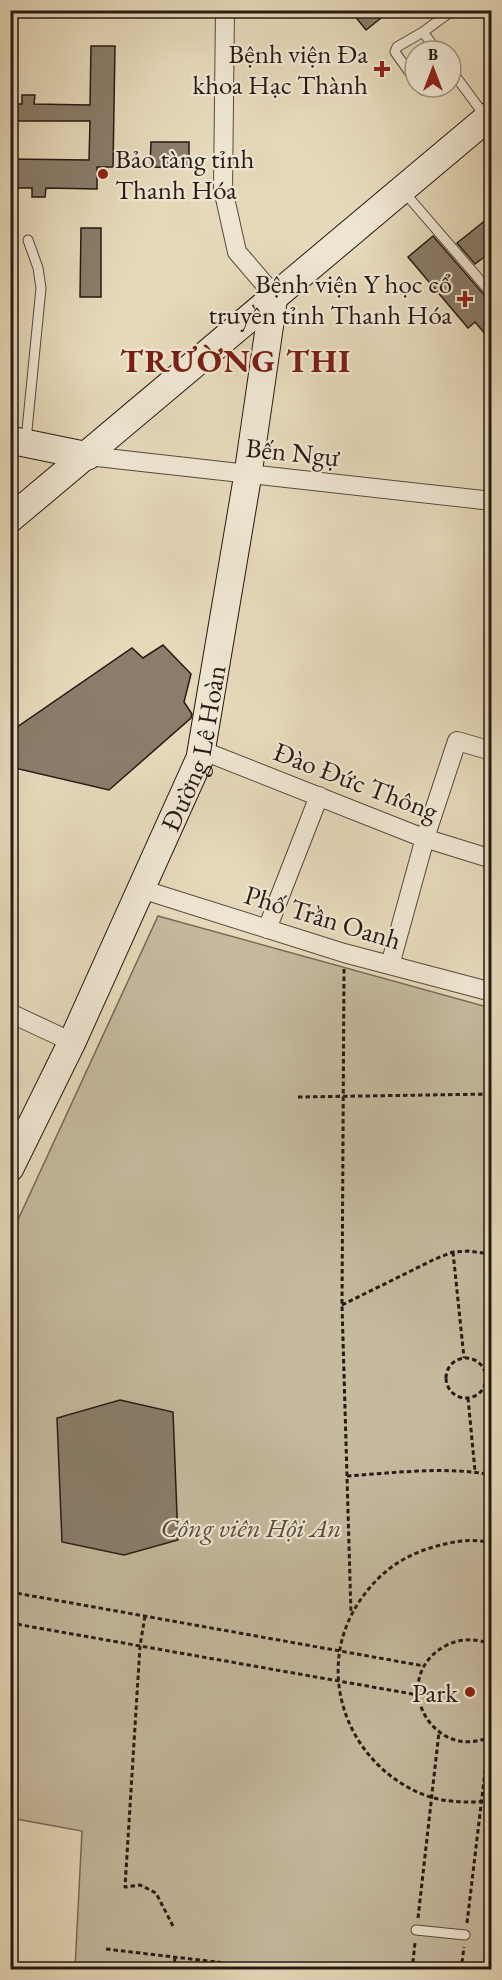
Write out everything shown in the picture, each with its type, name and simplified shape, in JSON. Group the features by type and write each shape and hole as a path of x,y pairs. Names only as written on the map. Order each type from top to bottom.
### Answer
{"street":[{"path":"225,10 223,189 237,252 274,295"},
{"path":"10,519 88,456 274,295 403,190 489,116"},
{"name":"Đường Lê Hoàn","path":"10,1168 72,1042 200,759 248,474 274,295"},
{"path":"18,441 88,456"},
{"name":"Bến Ngự","path":"88,456 492,501"},
{"path":"390,965 425,838 456,741 492,751"},
{"name":"Đào Đức Thông","path":"201,750 425,838 492,859"},
{"path":"267,929 319,796"},
{"name":"Phố Trần Oanh","path":"141,889 344,952 492,992"},
{"path":"10,1013 72,1042"}],"lane":[{"path":"411,39 453,10"},
{"path":"423,32 428,39"},
{"path":"403,44 397,47 395,52 403,63"},
{"path":"463,85 489,116"},
{"path":"403,190 492,294"},
{"path":"18,441 41,288 38,268 28,240"},
{"path":"416,1929 465,1935"}],"path":[{"path":"344,952 342,1305 351,1614"},
{"path":"298,1097 492,1094"},
{"path":"342,1305 453,1252 468,1251 492,1257"},
{"path":"453,1252 464,1359"},
{"path":"464,1359 470,1359 481,1365 486,1376 486,1382 480,1393 468,1398 462,1398 451,1392 446,1381 453,1364 464,1359"},
{"path":"468,1398 475,1472"},
{"path":"347,1476 403,1472 475,1472 492,1475"},
{"path":"492,1543 446,1543 407,1556 374,1581 351,1614 342,1639 339,1681 341,1703 357,1740 382,1770 416,1792 432,1797 454,1802 492,1801"},
{"path":"10,1592 424,1666"},
{"path":"146,1616 140,1646 125,1887 140,1885 156,1893 174,1928"},
{"path":"10,1623 418,1695"},
{"path":"461,1970 490,1737 464,1742 439,1732 428,1721 420,1707 418,1695 420,1675 424,1666 439,1649 453,1642 469,1639 492,1645"},
{"path":"412,1970 439,1732"},
{"path":"106,1948 285,1970"},
{"path":"174,1956 174,1970"}],"green space":[{"name":"Công viên Hội An","path":"158,916 491,1008 491,1969 75,1969 82,1831 11,1818 11,1235"}],"building":[{"path":"350,10 391,10 366,30"},
{"path":"91,46 115,46 113,167 97,167 97,189 46,188 45,197 32,197 32,188 10,188 10,159 89,160 90,121 10,121 10,104 22,104 22,95 35,95 34,104 90,105"},
{"path":"151,142 189,142 189,168 150,167"},
{"path":"492,215 492,251 475,264 457,243"},
{"path":"81,228 101,228 101,297 80,297"},
{"path":"433,236 492,304 492,342 475,322 468,328 408,257"},
{"path":"163,645 191,674 184,702 192,714 191,718 109,790 10,767 10,732 132,648 143,658"},
{"path":"120,1400 173,1412 178,1540 124,1555 62,1542 57,1418"}],"place":[{"name":"Bệnh viện Đa khoa Hạc Thành","path":"382,69"},
{"name":"Bảo tàng tỉnh Thanh Hóa","path":"103,174"},
{"name":"Bệnh viện Y học cổ truyền tỉnh Thanh Hóa","path":"465,299"},
{"name":"Park","path":"470,1692"}],"district":[{"name":"TRƯỜNG THI","path":"236,360"}]}
